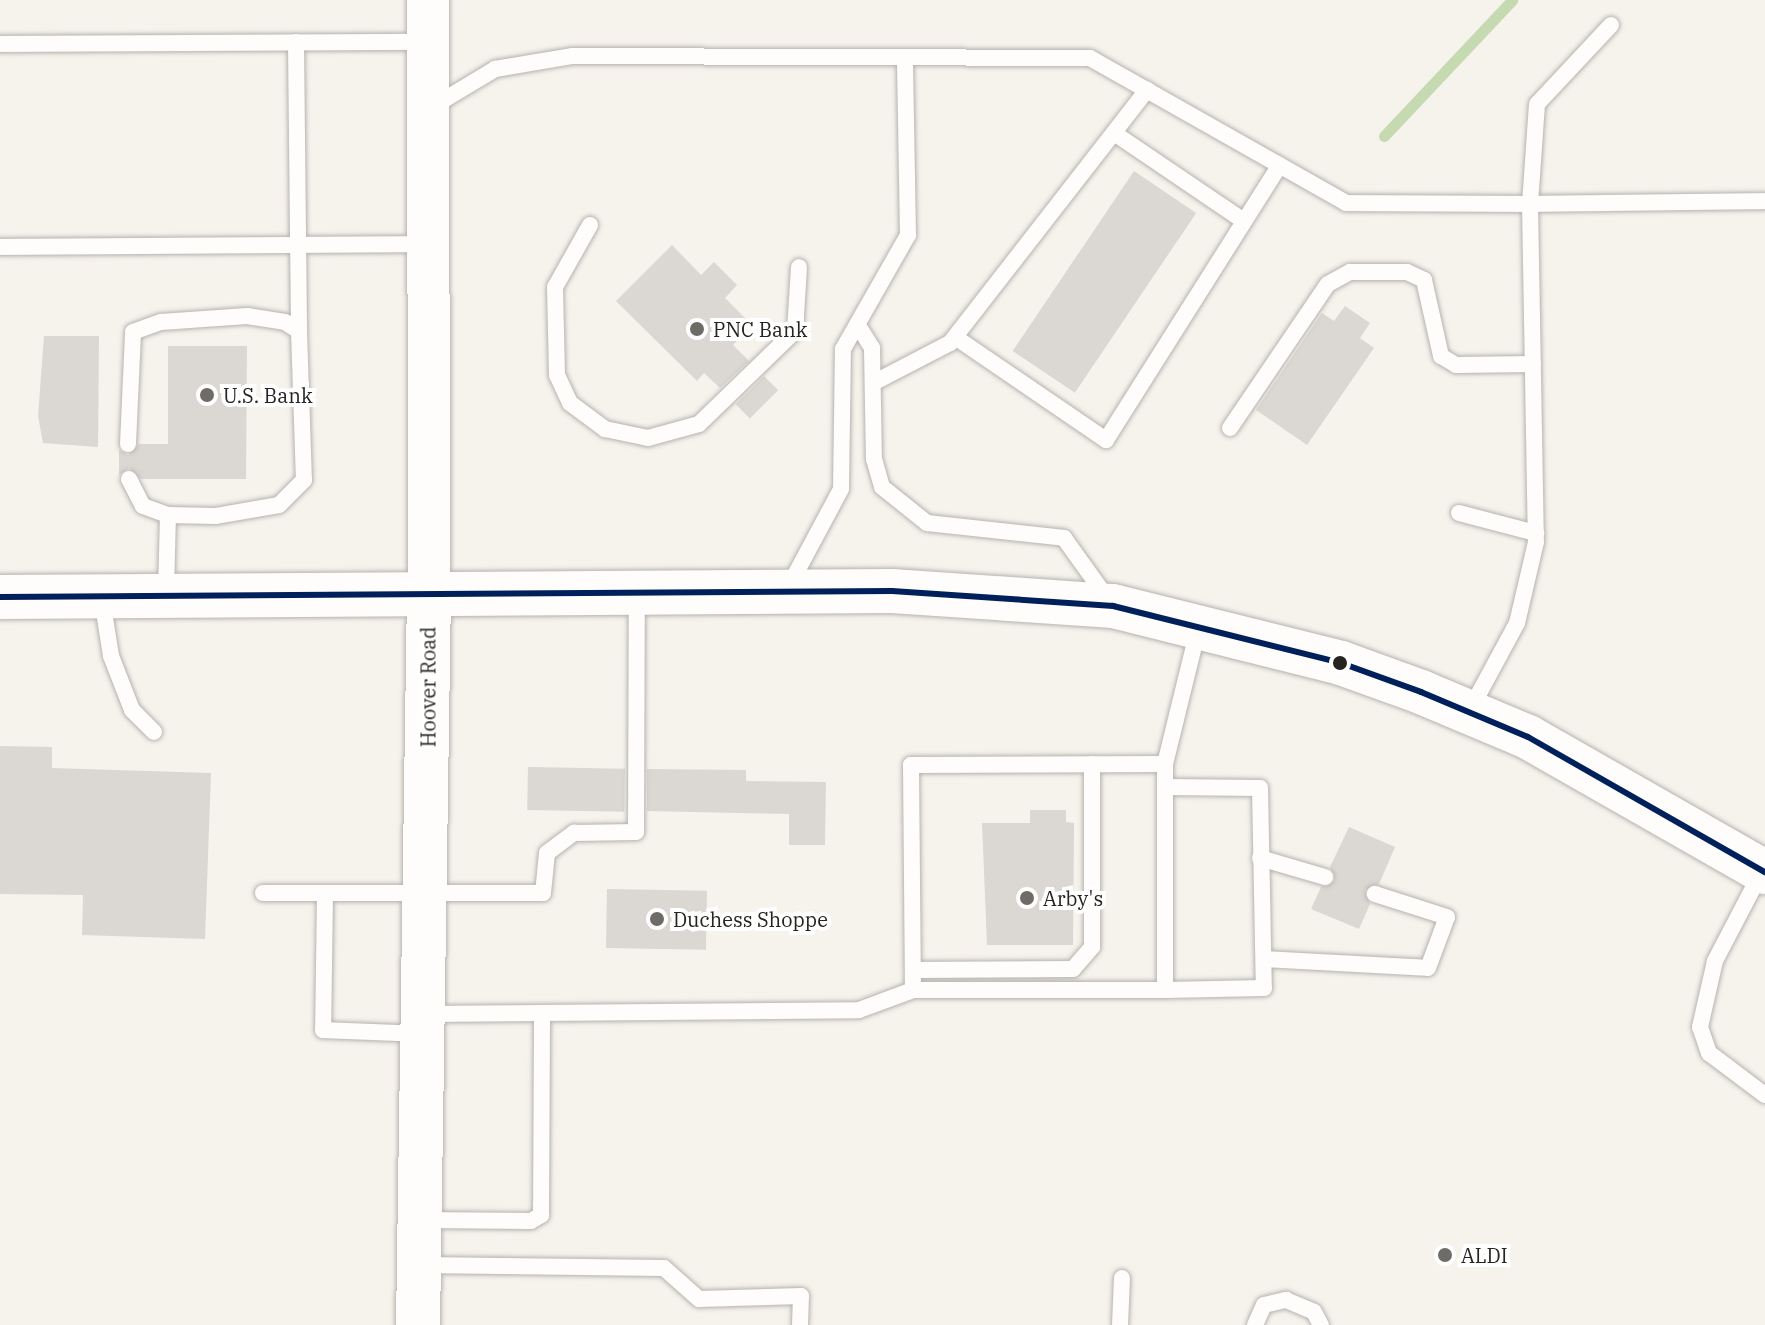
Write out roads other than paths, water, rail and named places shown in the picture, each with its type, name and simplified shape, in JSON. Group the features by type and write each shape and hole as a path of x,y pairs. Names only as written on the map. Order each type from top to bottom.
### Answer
{"main road":[{"path":"0,597 166,592 429,596 892,591 1113,606 1200,624 1341,663 1469,712 1647,799 1764,870"},
{"name":"Hoover Road","path":"418,1325 429,596"}],"street":[{"name":"Hoover Road","path":"428,0 431,244 429,596"}],"lane":[{"path":"1469,712 1517,623 1536,533 1530,204 1537,104 1611,25"},
{"path":"129,479 143,506 168,515 215,516 279,505 304,480 296,42"},
{"path":"0,44 428,42"},
{"path":"430,109 495,69 573,56 1090,58 1346,203 1765,201"},
{"path":"785,593 841,489 843,349 859,327 908,235 905,57"},
{"path":"873,383 955,337 1147,90"},
{"path":"1114,133 1244,221"},
{"path":"955,337 1106,440 1280,165"},
{"path":"590,225 555,287 557,375 570,403 605,429 648,438 699,424 795,331 799,267"},
{"path":"0,247 431,244"},
{"path":"1230,428 1328,284 1350,272 1407,272 1424,280 1441,356 1456,365 1533,364"},
{"path":"128,444 133,332 161,322 247,316 285,322 299,331"},
{"path":"859,327 872,348 874,459 882,487 927,523 1064,538 1113,606"},
{"path":"1459,513 1536,533"},
{"path":"166,592 168,515"},
{"path":"101,594 111,656 132,710 154,732"},
{"path":"263,893 426,898 543,893 547,853 574,833 636,832 637,594"},
{"path":"1165,990 1165,764 1200,624"},
{"path":"913,970 1073,969 1092,947 1092,764"},
{"path":"913,990 911,765 1165,764"},
{"path":"325,895 323,1030 542,1013 859,1010 913,990 1264,988 1260,788 1165,787"},
{"path":"1260,858 1325,877"},
{"path":"1764,870 1715,961 1700,1027 1709,1053 1765,1095"},
{"path":"1264,959 1428,968 1447,917 1375,894"},
{"path":"420,1220 531,1221 541,1215 542,1013"},
{"path":"419,1265 664,1268 699,1299 801,1296 800,1325"},
{"path":"1120,1325 1122,1278"},
{"path":"1255,1325 1264,1305 1286,1300 1314,1312 1321,1325"}],"waterway":[{"path":"1384,136 1512,0"}],"place":[{"name":"PNC Bank","path":"697,329"},
{"name":"U.S. Bank","path":"207,395"},
{"name":"Arby's","path":"1027,898"},
{"name":"Duchess Shoppe","path":"657,919"},
{"name":"ALDI","path":"1445,1255"}]}
